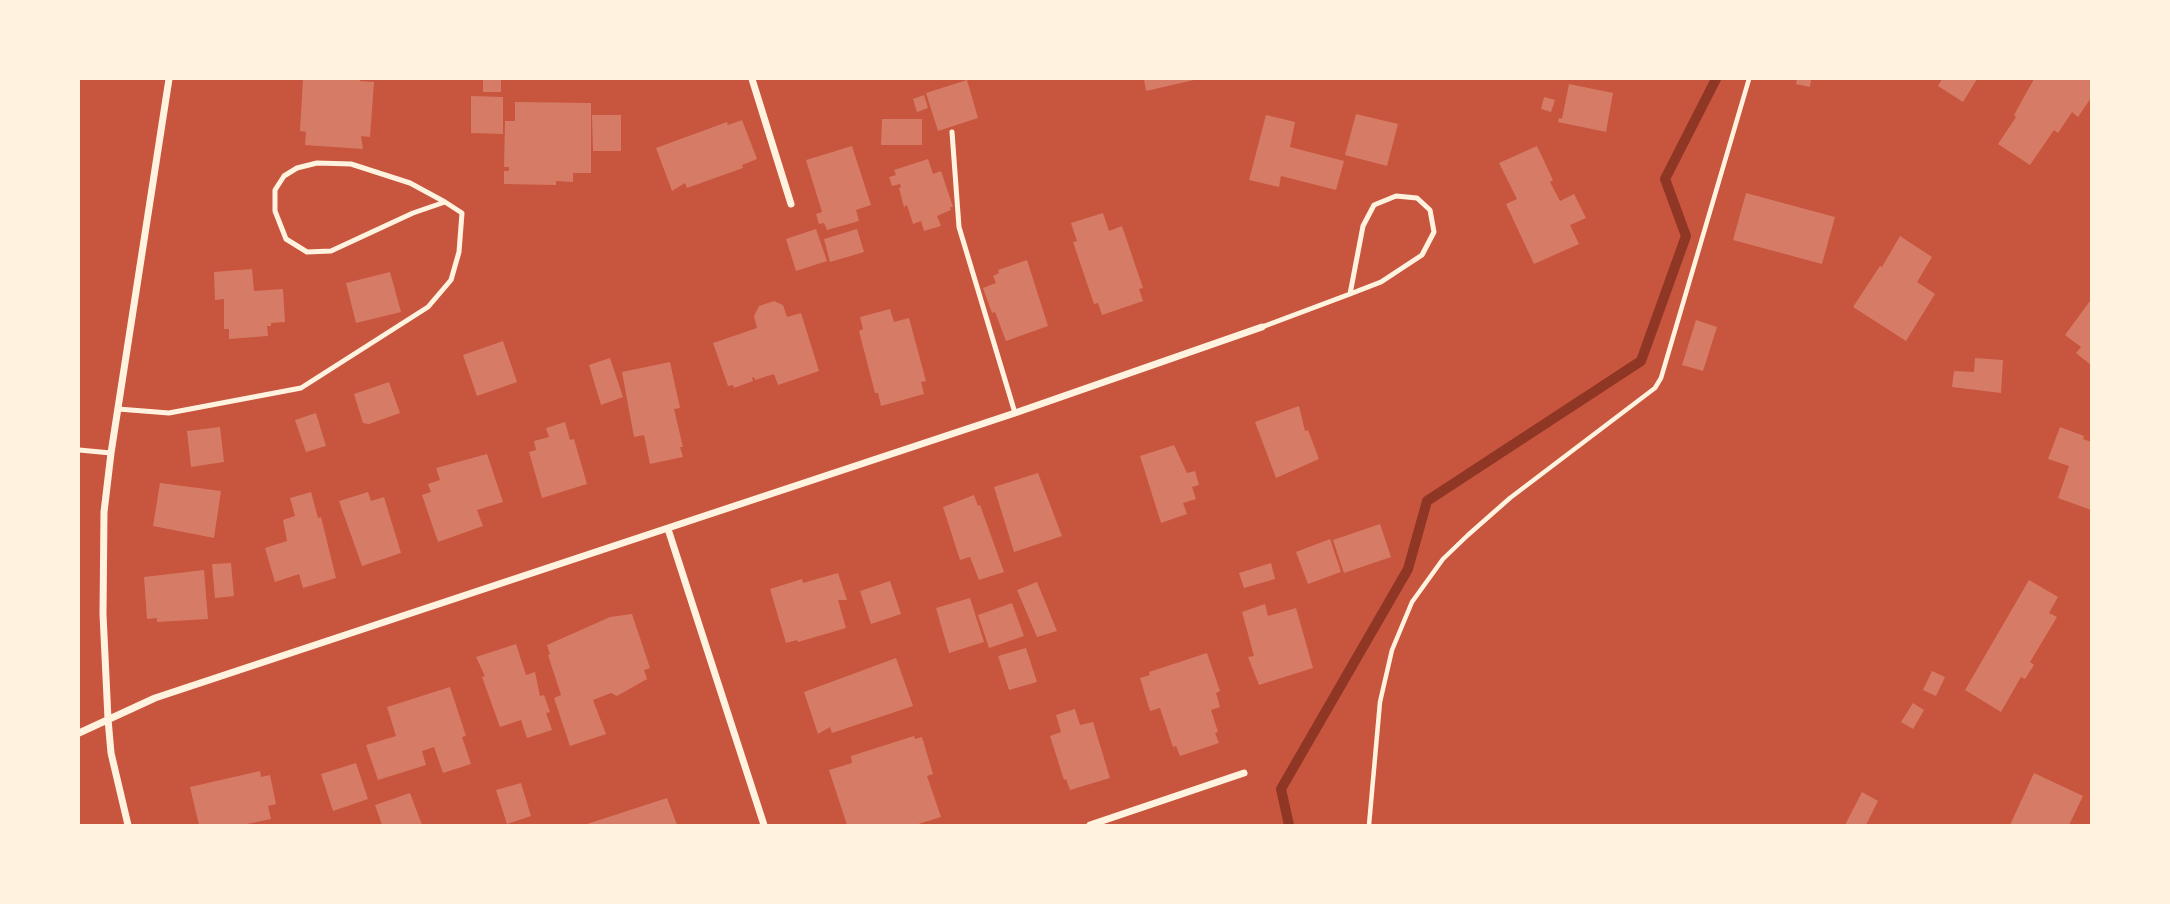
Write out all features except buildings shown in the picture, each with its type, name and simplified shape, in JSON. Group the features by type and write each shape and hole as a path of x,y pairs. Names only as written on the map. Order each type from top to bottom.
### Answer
{"street":[{"path":"128,825 111,753 102,564 111,453 169,79"},
{"path":"752,79 791,204"},
{"path":"79,733 155,698 1015,414 1262,327"},
{"path":"668,529 764,825"},
{"path":"1090,825 1244,773"}],"lane":[{"path":"952,132 960,227 1015,414"},
{"path":"118,409 169,413 301,388 428,307 451,280 459,253 462,212 445,202 411,183 351,164 317,163 297,168 284,176 275,190 275,211 286,239 307,252 331,251 413,212 445,202"},
{"path":"1262,327 1350,294 1381,282 1422,256 1434,232 1430,209 1417,198 1396,196 1374,205 1363,226 1350,294"},
{"path":"79,450 111,453"}],"path":[{"path":"1369,825 1380,702 1392,650 1412,602 1443,559 1510,498 1655,388 1661,378 1749,79"}],"waterway":[{"path":"1289,825 1281,789 1408,569 1427,501 1641,361 1686,236 1665,179 1716,79"}]}
